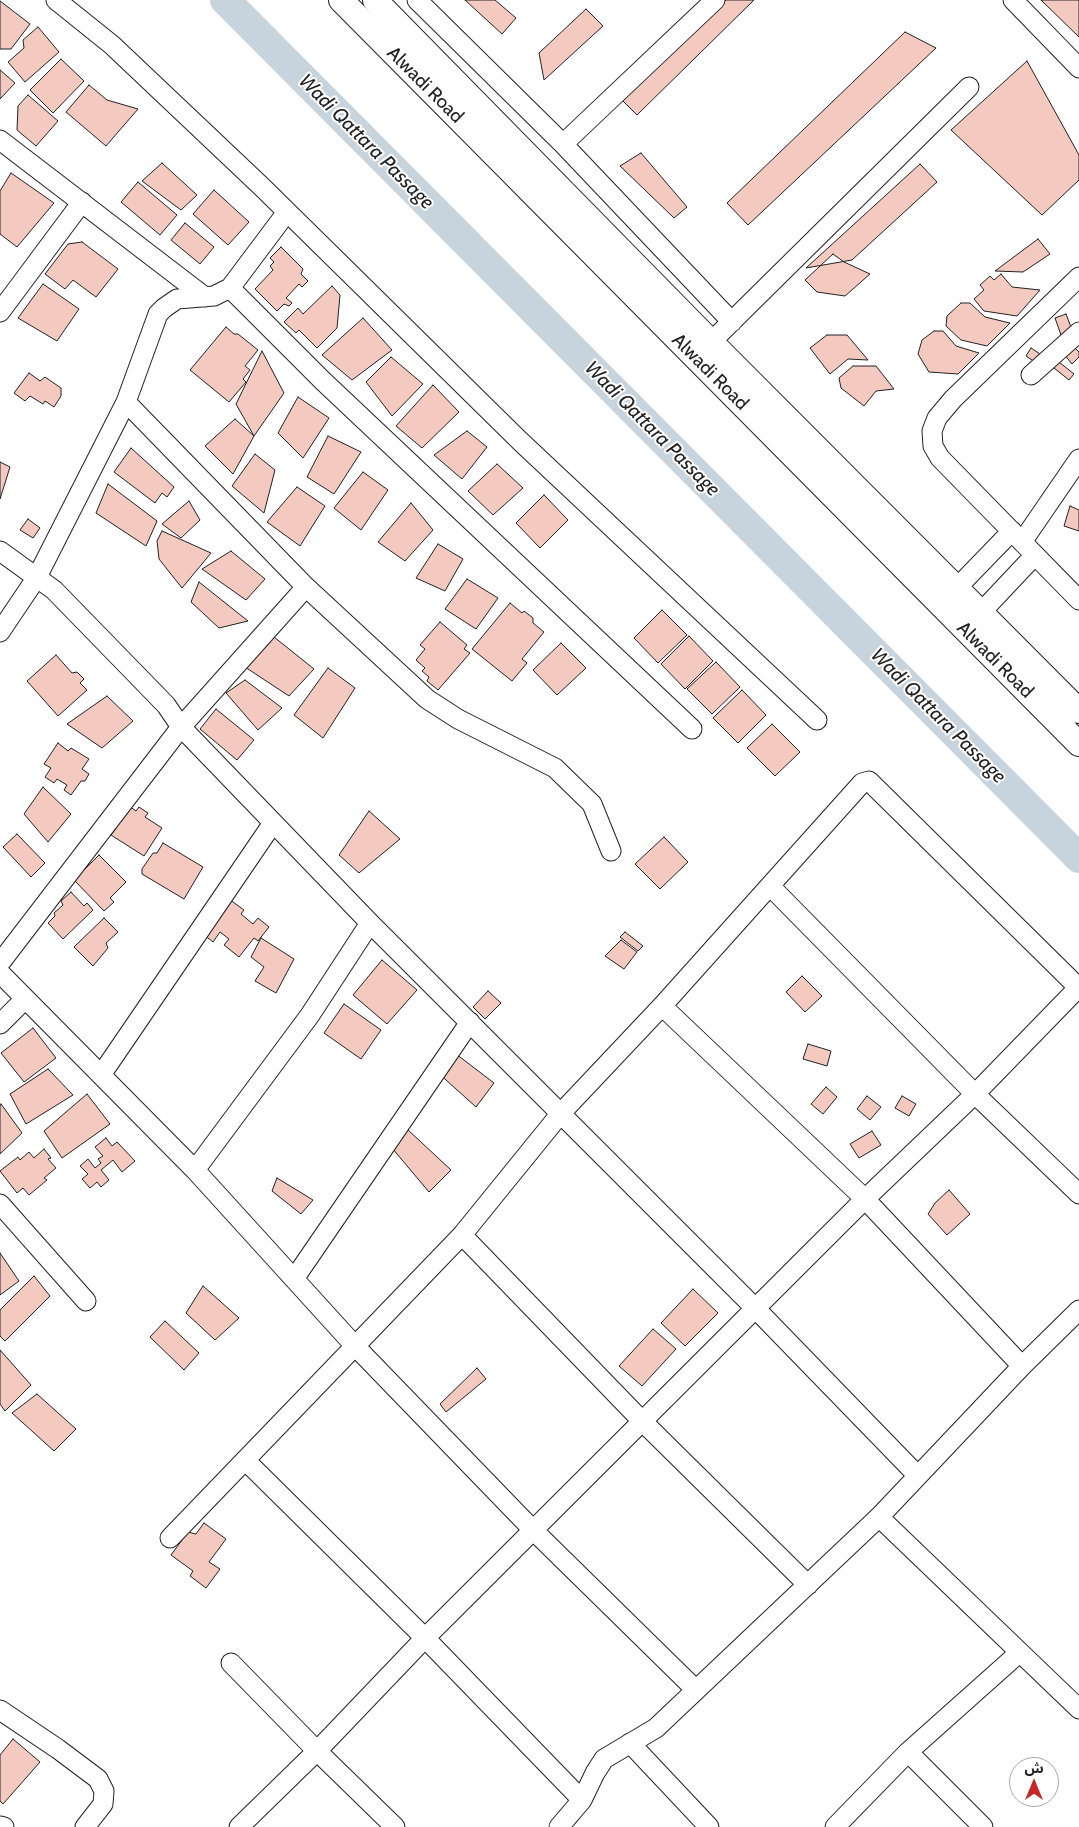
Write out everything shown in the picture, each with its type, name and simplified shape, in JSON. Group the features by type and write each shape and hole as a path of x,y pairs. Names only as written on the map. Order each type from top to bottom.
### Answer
{"main road":[{"name":"Alwadi Road","path":"341,0 949,596 982,612 1079,711"},
{"name":"Alwadi Road","path":"382,2 711,342 949,596 966,629 1079,744"}],"street":[{"path":"56,0 112,45 287,212 520,441 817,720"},
{"path":"417,0 563,144 732,322"},
{"path":"563,144 715,0"},
{"path":"1013,0 1079,68"},
{"path":"711,342 969,87"},
{"path":"0,140 205,296"},
{"path":"0,312 82,202"},
{"path":"0,632 37,577 126,402 158,314 170,303 178,299 214,296 230,288 287,212"},
{"path":"1076,286 953,400 937,418 932,431 933,446 940,458 1079,600"},
{"path":"230,288 323,381 692,729"},
{"path":"1031,376 1079,332"},
{"path":"126,402 306,587 428,699 458,719 555,768 592,804 610,851"},
{"path":"966,629 982,612 1023,542 1079,459"},
{"path":"949,596 1023,542"},
{"path":"0,551 54,590 166,705 181,728 370,923 756,1309 918,1476"},
{"path":"0,963 181,728 306,587"},
{"path":"170,1538 462,1235 561,1113 662,1006 862,783 869,781 1079,988 975,1094 642,1421 239,1827"},
{"path":"101,1075 273,823"},
{"path":"770,886 975,1094 1079,1194"},
{"path":"195,1170 310,1016 370,923"},
{"path":"0,973 195,1170 355,1346 533,1530 696,1690"},
{"path":"0,1024 25,999"},
{"path":"662,1006 865,1200 1022,1366"},
{"path":"294,1279 470,1022"},
{"path":"0,1204 86,1301"},
{"path":"462,1235 642,1421 808,1585"},
{"path":"559,1827 582,1800 594,1773 604,1759 656,1728 808,1585 879,1517 1022,1366 1079,1310"},
{"path":"245,1460 425,1638 582,1800"},
{"path":"879,1517 1079,1709"},
{"path":"835,1827 908,1752 1019,1653"},
{"path":"231,1663 316,1751 395,1827"},
{"path":"0,1710 58,1749 98,1779 104,1791 103,1804 85,1827"},
{"path":"630,1743 709,1827"},
{"path":"908,1752 983,1827"},
{"path":"0,1826 4,1827"}],"building":[{"path":"465,0 495,0 516,18 502,34"},
{"path":"726,0 754,0 637,115 622,100"},
{"path":"1041,0 1079,0 1079,37"},
{"path":"0,1 30,24 11,49 0,49"},
{"path":"586,9 603,26 544,80 539,53"},
{"path":"38,27 59,52 25,82 8,62 24,48 23,40"},
{"path":"905,32 936,48 748,225 727,203"},
{"path":"61,59 84,81 53,113 30,90"},
{"path":"1027,61 1079,155 1079,180 1042,215 951,130"},
{"path":"0,70 15,83 0,99"},
{"path":"89,85 107,100 138,109 106,146 66,112"},
{"path":"28,95 58,121 36,146 17,130 18,106"},
{"path":"641,153 687,207 674,218 620,166"},
{"path":"162,163 197,195 181,210 142,181"},
{"path":"920,164 937,182 852,260 806,268"},
{"path":"11,173 54,203 17,247 0,234 0,191"},
{"path":"138,182 177,215 160,235 121,202"},
{"path":"214,190 249,222 228,245 193,214"},
{"path":"185,223 214,247 200,264 171,240"},
{"path":"1038,239 1050,254 1023,272 995,271"},
{"path":"82,242 118,269 96,297 73,280 65,289 45,274 68,244"},
{"path":"281,247 303,269 301,274 308,281 302,287 299,284 286,298 292,303 289,306 284,304 277,311 255,289 273,270 270,266 274,262 270,258"},
{"path":"833,254 844,262 870,274 845,296 817,292 805,280"},
{"path":"1001,274 1012,287 1040,290 1017,316 984,311 974,299 984,290 980,285 990,276 994,280"},
{"path":"43,284 79,309 57,341 18,318"},
{"path":"332,286 340,295 337,328 317,348 299,330 296,333 284,322 298,308 303,314"},
{"path":"961,303 970,303 985,317 1010,323 987,346 961,340 946,326 947,316"},
{"path":"1066,314 1072,330 1061,335 1055,318"},
{"path":"363,318 392,350 352,380 322,355"},
{"path":"226,327 258,350 245,366 250,370 243,379 246,382 229,402 190,370"},
{"path":"934,331 943,331 956,346 979,353 958,374 929,372 918,354 922,340"},
{"path":"827,335 847,335 868,360 848,359 830,374 810,348"},
{"path":"1073,346 1079,352 1079,357 1072,364 1064,354"},
{"path":"1031,348 1043,356 1038,364 1026,356"},
{"path":"262,351 284,393 254,436 236,404"},
{"path":"391,357 423,384 392,416 366,382"},
{"path":"1059,362 1074,374 1069,380 1054,368"},
{"path":"853,366 876,366 894,389 876,391 864,406 841,388 839,378"},
{"path":"29,373 40,381 45,377 61,388 61,396 54,407 45,401 43,404 30,396 25,401 14,393"},
{"path":"433,385 459,412 422,448 396,426"},
{"path":"298,397 329,418 303,458 278,433"},
{"path":"235,419 254,436 233,474 205,446"},
{"path":"467,431 487,447 462,479 434,455"},
{"path":"328,436 361,452 334,494 307,477"},
{"path":"131,448 174,487 167,497 162,493 155,503 114,472"},
{"path":"255,454 275,470 264,513 232,486"},
{"path":"0,462 10,467 0,499"},
{"path":"497,464 523,488 493,515 468,491"},
{"path":"363,472 388,490 361,530 334,508"},
{"path":"108,484 157,521 146,546 96,513"},
{"path":"297,487 325,506 300,546 267,522"},
{"path":"544,495 568,520 540,548 516,523"},
{"path":"189,501 200,520 181,538 162,524"},
{"path":"411,503 433,530 405,561 378,542"},
{"path":"1070,506 1079,510 1079,531 1064,526"},
{"path":"28,519 40,528 33,538 20,530"},
{"path":"162,531 211,553 182,588 159,559 157,541"},
{"path":"438,544 463,559 445,591 416,578"},
{"path":"231,551 265,579 246,600 202,569"},
{"path":"467,579 498,598 476,629 445,609"},
{"path":"199,582 248,621 219,628 191,602"},
{"path":"510,603 522,613 524,611 533,618 533,623 544,632 522,659 527,663 512,681 472,649"},
{"path":"662,610 687,635 658,663 634,638"},
{"path":"440,622 467,645 464,649 470,653 438,690 427,681 429,677 422,671 425,668 416,660 425,649 420,645"},
{"path":"689,636 713,661 685,689 661,664"},
{"path":"274,637 314,669 289,696 245,667"},
{"path":"561,643 586,668 557,695 533,670"},
{"path":"56,655 72,673 77,672 84,679 80,683 87,690 58,716 27,681"},
{"path":"716,662 740,687 712,714 687,689"},
{"path":"328,668 355,688 323,738 294,715"},
{"path":"245,680 282,708 258,730 226,693"},
{"path":"742,690 766,715 738,743 713,718"},
{"path":"107,696 133,721 102,748 67,724"},
{"path":"216,709 254,740 237,760 200,729"},
{"path":"772,724 800,752 775,776 747,748"},
{"path":"58,743 68,751 71,748 89,759 82,769 89,774 85,781 81,781 71,795 64,790 67,785 57,779 54,783 45,777 51,768 44,764"},
{"path":"43,787 71,814 48,842 24,814"},
{"path":"129,806 136,811 139,807 148,813 145,817 162,828 144,856 111,835 117,827 111,824"},
{"path":"369,811 400,839 359,873 339,855"},
{"path":"17,834 45,863 31,877 3,847"},
{"path":"664,837 688,862 660,889 635,864"},
{"path":"163,843 203,867 184,899 142,874 142,869 153,853 157,853"},
{"path":"99,855 126,882 110,898 114,902 104,911 74,880"},
{"path":"71,892 84,906 87,903 93,910 63,939 48,923 55,916 54,913 63,905 61,901"},
{"path":"229,899 244,910 241,914 253,924 258,918 269,927 258,941 254,938 239,957 224,945 229,939 220,932 213,942 203,934"},
{"path":"104,918 118,932 106,943 108,948 93,966 74,947"},
{"path":"625,932 643,946 638,951 620,937"},
{"path":"261,938 294,959 276,993 255,981 264,967 251,957"},
{"path":"621,940 637,952 624,969 605,956"},
{"path":"382,960 417,990 387,1024 353,995"},
{"path":"802,976 822,996 805,1012 786,992"},
{"path":"488,991 501,1003 485,1019 473,1007"},
{"path":"344,1004 381,1030 361,1059 324,1033"},
{"path":"33,1028 56,1058 24,1082 1,1053"},
{"path":"808,1044 831,1051 827,1066 803,1059"},
{"path":"456,1054 494,1083 476,1107 436,1071"},
{"path":"48,1069 73,1095 26,1124 10,1094"},
{"path":"826,1087 837,1097 823,1114 811,1104"},
{"path":"87,1094 110,1124 62,1158 44,1131"},
{"path":"867,1096 881,1107 870,1120 857,1109"},
{"path":"902,1096 916,1104 909,1116 895,1108"},
{"path":"1,1104 22,1133 0,1154 0,1106"},
{"path":"407,1129 451,1170 429,1192 392,1148"},
{"path":"872,1131 881,1145 859,1158 850,1144"},
{"path":"106,1138 112,1146 117,1142 135,1161 122,1172 113,1160 101,1170 109,1180 101,1187 97,1182 90,1188 82,1179 88,1174 80,1166 88,1159 95,1168 101,1163 98,1159 103,1156 95,1147"},
{"path":"44,1149 51,1158 48,1159 56,1168 44,1178 47,1180 29,1195 23,1188 17,1193 0,1171 18,1157 20,1160 29,1152 34,1158"},
{"path":"277,1178 313,1200 301,1214 272,1191"},
{"path":"949,1190 970,1214 947,1235 928,1214 935,1203"},
{"path":"0,1253 19,1281 0,1295"},
{"path":"34,1276 50,1296 5,1341 0,1336 0,1310"},
{"path":"203,1286 239,1318 215,1340 186,1313"},
{"path":"693,1289 718,1313 685,1346 661,1323"},
{"path":"165,1321 199,1353 184,1370 150,1337"},
{"path":"653,1329 676,1349 642,1386 619,1366"},
{"path":"0,1350 31,1385 5,1411 0,1404"},
{"path":"477,1368 486,1379 446,1412 440,1404"},
{"path":"37,1394 76,1429 54,1451 12,1413"},
{"path":"204,1523 226,1539 209,1562 220,1569 206,1588 190,1576 193,1571 171,1555 188,1532 196,1534"},
{"path":"13,1739 40,1762 3,1804 0,1801 0,1755"}],"waterway":[{"name":"Wadi Qattara Passage","path":"225,0 1079,858"}]}
